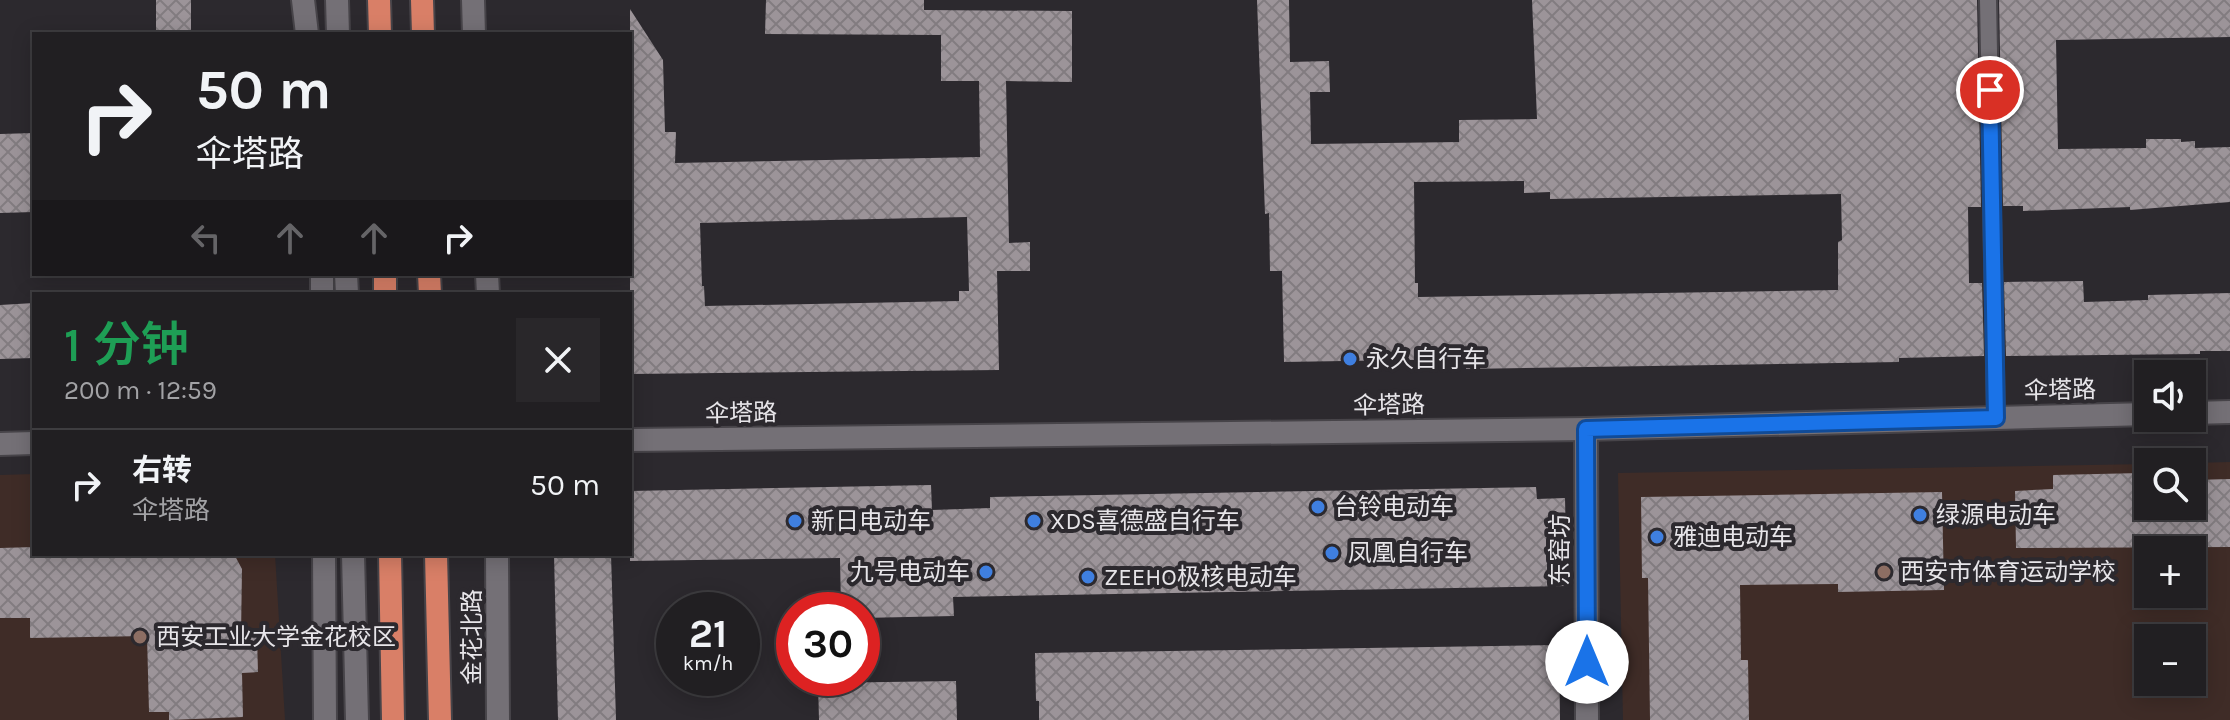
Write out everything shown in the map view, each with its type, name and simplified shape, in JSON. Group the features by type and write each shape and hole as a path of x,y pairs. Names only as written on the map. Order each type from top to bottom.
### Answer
{"highway":[{"path":"379,0 380,32"},
{"path":"422,0 423,32"},
{"path":"390,556 393,720"},
{"path":"436,556 440,720"}],"street":[{"path":"303,0 307,32"},
{"path":"337,0 338,32"},
{"path":"473,0 474,32"},
{"path":"2206,413 2230,412"},
{"name":"伞塔路","path":"632,440 1586,429 2134,414"},
{"name":"东窑坊","path":"1586,429 1587,720"},
{"path":"0,444 32,443"},
{"path":"324,556 325,720"},
{"path":"353,556 357,720"},
{"name":"金花北路","path":"497,556 498,720"}],"lane":[{"path":"1988,0 1996,418"}],"shaded area":[{"name":"西安市体育运动学校","path":"2230,462 2230,720 1623,720 1618,473 2134,464 2134,520 2206,520 2206,463"},
{"name":"西安工业大学金花校区","path":"32,474 32,556 275,556 285,720 0,720 0,475"}],"building":[{"path":"156,0 191,0 191,32 156,32"},
{"path":"766,0 924,0 924,10 1072,11 1072,82 1006,81 1009,243 1030,242 1030,271 997,271 999,370 632,374 630,9 663,60 665,132 676,132 675,163 980,157 979,81 941,81 941,35 765,34","holes":["967,217 969,291 959,291 959,301 705,306 700,223"]},
{"path":"1257,0 1289,0 1290,62 1329,61 1330,92 1310,92 1311,144 1459,142 1459,120 1537,119 1532,0 1977,0 1981,207 1968,207 1969,283 1982,283 1984,356 1899,358 1899,362 1466,369 1466,359 1284,362 1282,271 1270,271 1269,213 1265,214","holes":["1524,181 1524,193 1550,192 1550,199 1841,194 1842,240 1838,242 1838,290 1418,297 1418,283 1415,283 1414,182"]},
{"path":"1999,0 2230,0 2230,37 2056,40 2058,149 2146,148 2146,139 2195,141 2195,148 2230,147 2230,202 2130,210 2130,207 2023,211 2023,206 2003,206"},
{"path":"32,133 32,212 0,213 0,134"},
{"path":"2083,281 2084,302 2148,300 2148,295 2230,293 2230,351 2006,356 2004,282"},
{"path":"32,303 32,358 0,359 0,305"},
{"path":"2134,473 2134,520 2206,520 2206,480 2230,479 2230,547 2206,547 2206,536 2134,536 2134,547 2016,548 2015,491 2053,489 2053,475"},
{"path":"931,485 932,510 990,508 990,497 1536,487 1537,499 1565,498 1567,586 953,597 954,616 880,618 880,592 841,592 840,558 630,561 632,491"},
{"path":"1942,492 1944,590 1838,592 1838,584 1740,585 1741,660 1748,660 1749,720 1650,720 1648,578 1642,578 1641,497"},
{"path":"32,547 32,556 235,556 242,569 241,636 257,636 258,672 242,673 243,717 169,720 169,712 149,712 147,636 30,638 30,618 0,618 0,548"},
{"path":"554,556 611,556 616,720 558,720"},
{"path":"1559,645 1560,720 1039,720 1039,701 1036,701 1035,653"},
{"path":"956,681 957,720 819,720 818,696 880,696 880,682"}],"place":[{"name":"永久自行车","path":"1350,359"},
{"name":"台铃电动车","path":"1318,507"},
{"name":"绿源电动车","path":"1920,515"},
{"name":"新日电动车","path":"795,521"},
{"name":"XDS喜德盛自行车","path":"1034,521"},
{"name":"雅迪电动车","path":"1657,537"},
{"name":"凤凰自行车","path":"1332,553"},
{"name":"九号电动车","path":"986,572"},
{"name":"西安市体育运动学校","path":"1884,572"},
{"name":"ZEEHO极核电动车","path":"1088,577"},
{"name":"西安工业大学金花校区","path":"140,637"}],"route":[{"path":"1587,662 1586,429 1996,418 1990,90"}]}
